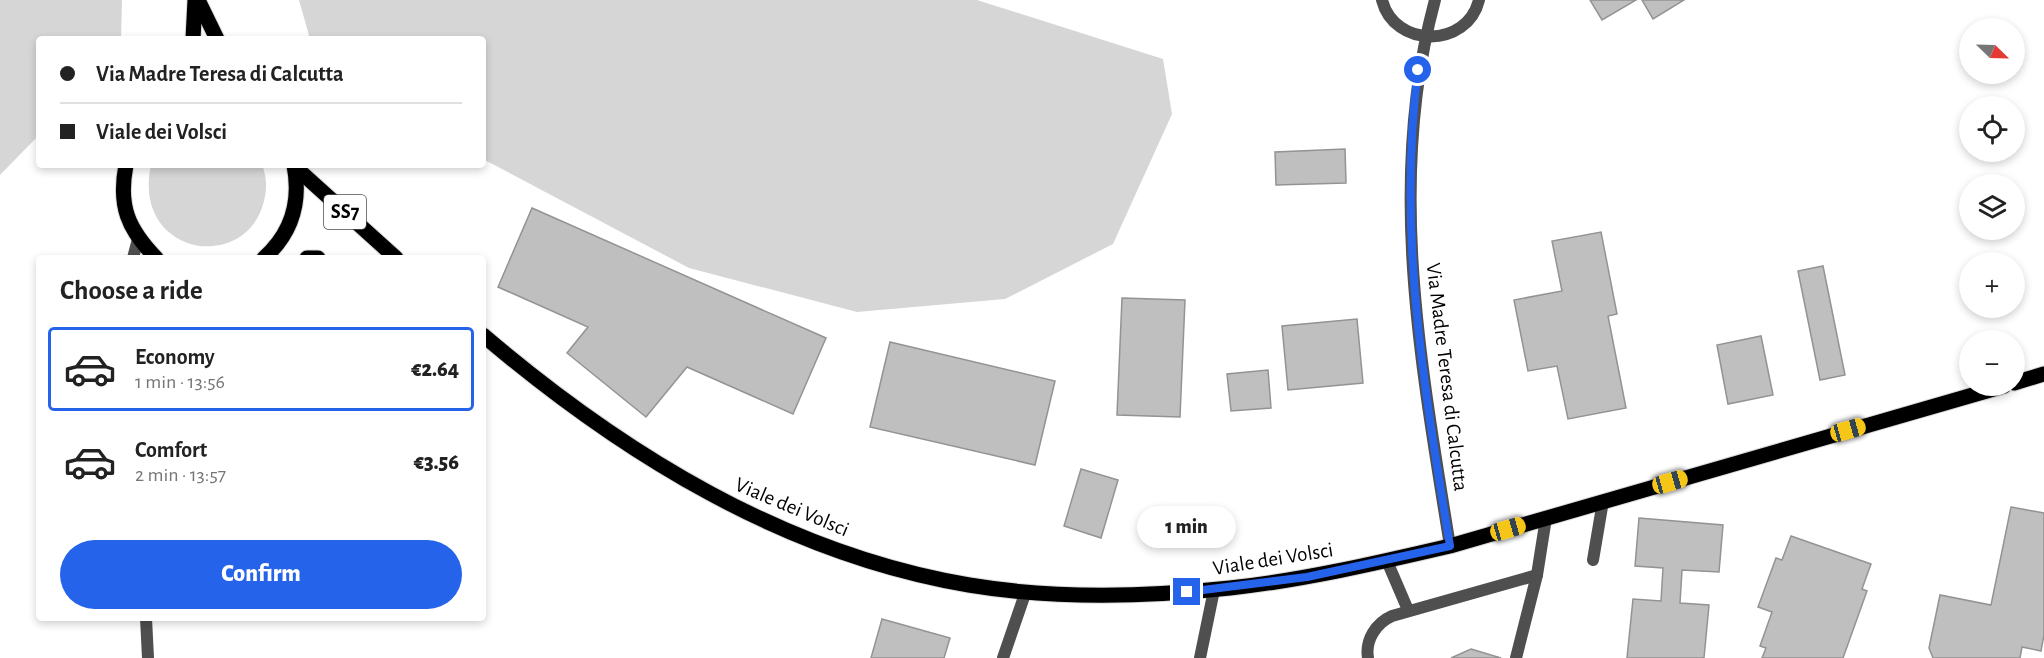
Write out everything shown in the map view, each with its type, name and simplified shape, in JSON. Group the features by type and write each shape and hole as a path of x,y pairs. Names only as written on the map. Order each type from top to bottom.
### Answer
{"main road":[{"path":"193,36 196,0"},
{"path":"196,0 216,36"},
{"path":"125,168 122,187 126,214 138,239 153,255"},
{"name":"SS7","path":"267,255 283,238 294,215 297,190 294,168"},
{"name":"SS7","path":"297,168 393,255"},
{"name":"Viale dei Volsci","path":"486,336 540,380 632,446 692,484 742,511 819,543 903,570 970,585 1026,591 1121,594 1214,590 1307,577 1387,561 1450,546 1969,396"},
{"path":"2025,380 2044,374"}],"street":[{"path":"1382,0 1394,22 1408,33 1425,38 1442,36 1458,30 1470,19 1479,0"},
{"name":"Via Madre Teresa di Calcutta","path":"1435,0 1425,38 1412,127 1411,253 1425,390 1450,546"},
{"path":"134,255 138,239"},
{"path":"1593,560 1603,501"},
{"path":"1515,658 1537,575 1546,518"},
{"path":"1387,561 1408,610"},
{"path":"1368,658 1368,644 1379,624 1392,616 1537,575"},
{"path":"1200,658 1214,590"},
{"path":"1003,658 1026,591"},
{"path":"146,621 148,658"}],"shaded area":[{"path":"0,0 122,0 121,36 36,36 36,138 0,175"},
{"path":"299,0 977,0 1163,59 1172,114 1113,244 1005,299 857,312 689,268 486,161 486,36 309,36"},
{"path":"151,168 263,168 265,174 264,201 253,224 236,239 215,246 193,244 173,235 158,219 149,195"}],"building":[{"path":"1590,0 1636,0 1602,20"},
{"path":"1642,0 1684,0 1653,19"},
{"path":"1345,149 1346,183 1276,185 1275,152"},
{"path":"532,208 826,338 793,414 687,367 646,417 567,353 588,327 498,287"},
{"path":"1601,232 1617,314 1608,316 1626,408 1568,419 1557,366 1528,371 1514,300 1562,291 1552,241"},
{"path":"1823,266 1845,375 1820,380 1798,271"},
{"path":"1122,298 1185,300 1180,417 1117,415"},
{"path":"1357,319 1363,383 1288,390 1282,326"},
{"path":"1761,336 1773,395 1728,404 1717,345"},
{"path":"890,342 1055,381 1035,465 870,427"},
{"path":"1268,370 1271,408 1231,411 1227,374"},
{"path":"1081,469 1118,480 1101,538 1064,526"},
{"path":"2011,507 2044,513 2044,635 2041,651 2022,647 2020,658 1933,658 1929,648 1940,595 1991,605"},
{"path":"1639,518 1723,525 1719,572 1682,570 1680,603 1709,605 1704,658 1627,658 1633,599 1661,601 1663,568 1635,566"},
{"path":"1791,536 1871,564 1862,589 1867,591 1843,658 1762,658 1766,648 1760,646 1772,612 1758,607 1776,558 1782,560"},
{"path":"882,619 950,638 944,658 871,658"},
{"path":"1471,649 1501,658 1451,658"}],"route":[{"path":"1187,592 1307,577 1450,546 1426,395 1411,253 1410,180 1418,70"}]}
